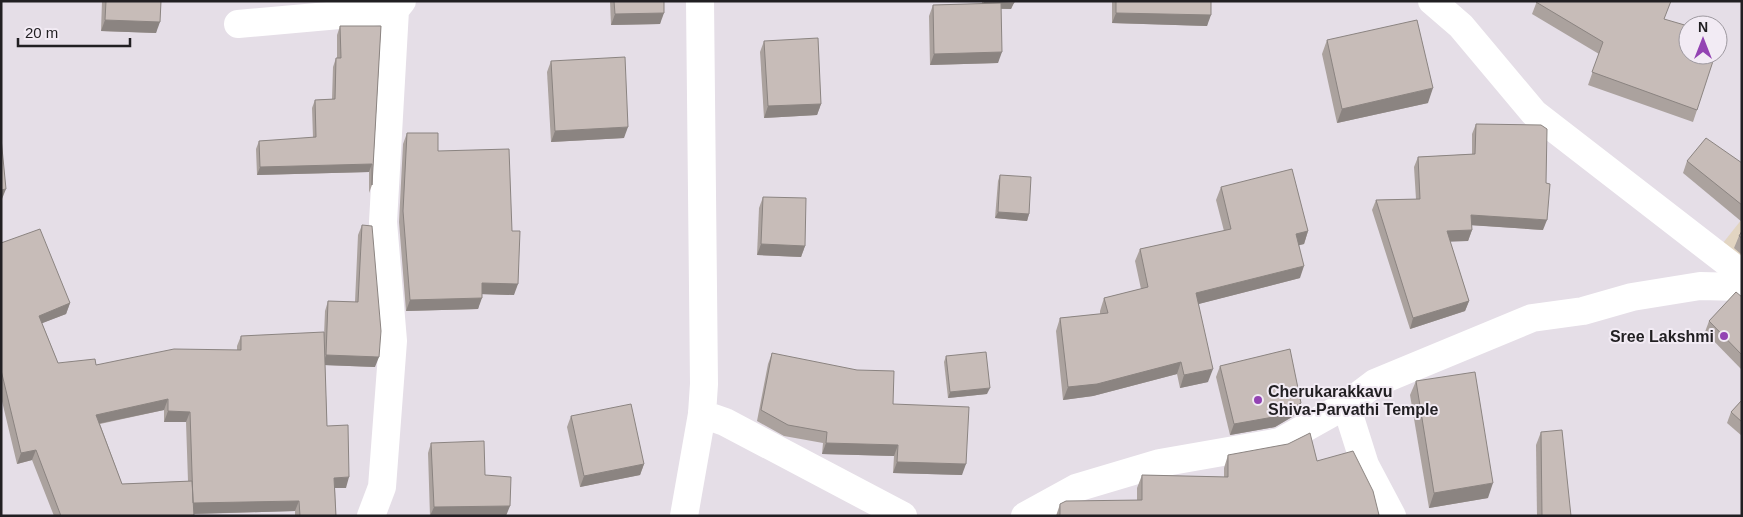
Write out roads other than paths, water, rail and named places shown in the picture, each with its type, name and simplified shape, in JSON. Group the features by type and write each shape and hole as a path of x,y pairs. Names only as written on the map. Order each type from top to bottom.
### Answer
{"street":[{"path":"684,516 702,414 704,384 700,1"},
{"path":"1432,1 1461,26 1534,112 1742,274"},
{"path":"238,24 398,6 382,222 393,341 382,487 371,516"},
{"path":"1025,516 1076,488 1160,463 1280,442 1346,405 1374,383 1532,318 1583,311 1632,297 1700,286 1742,287"},
{"path":"1346,405 1365,465 1392,516"},
{"path":"702,414 725,422 903,516"}],"place":[{"name":"Sree Lakshmi","path":"1724,336"},
{"name":"Cherukarakkavu Shiva-Parvathi Temple","path":"1258,400"}]}
